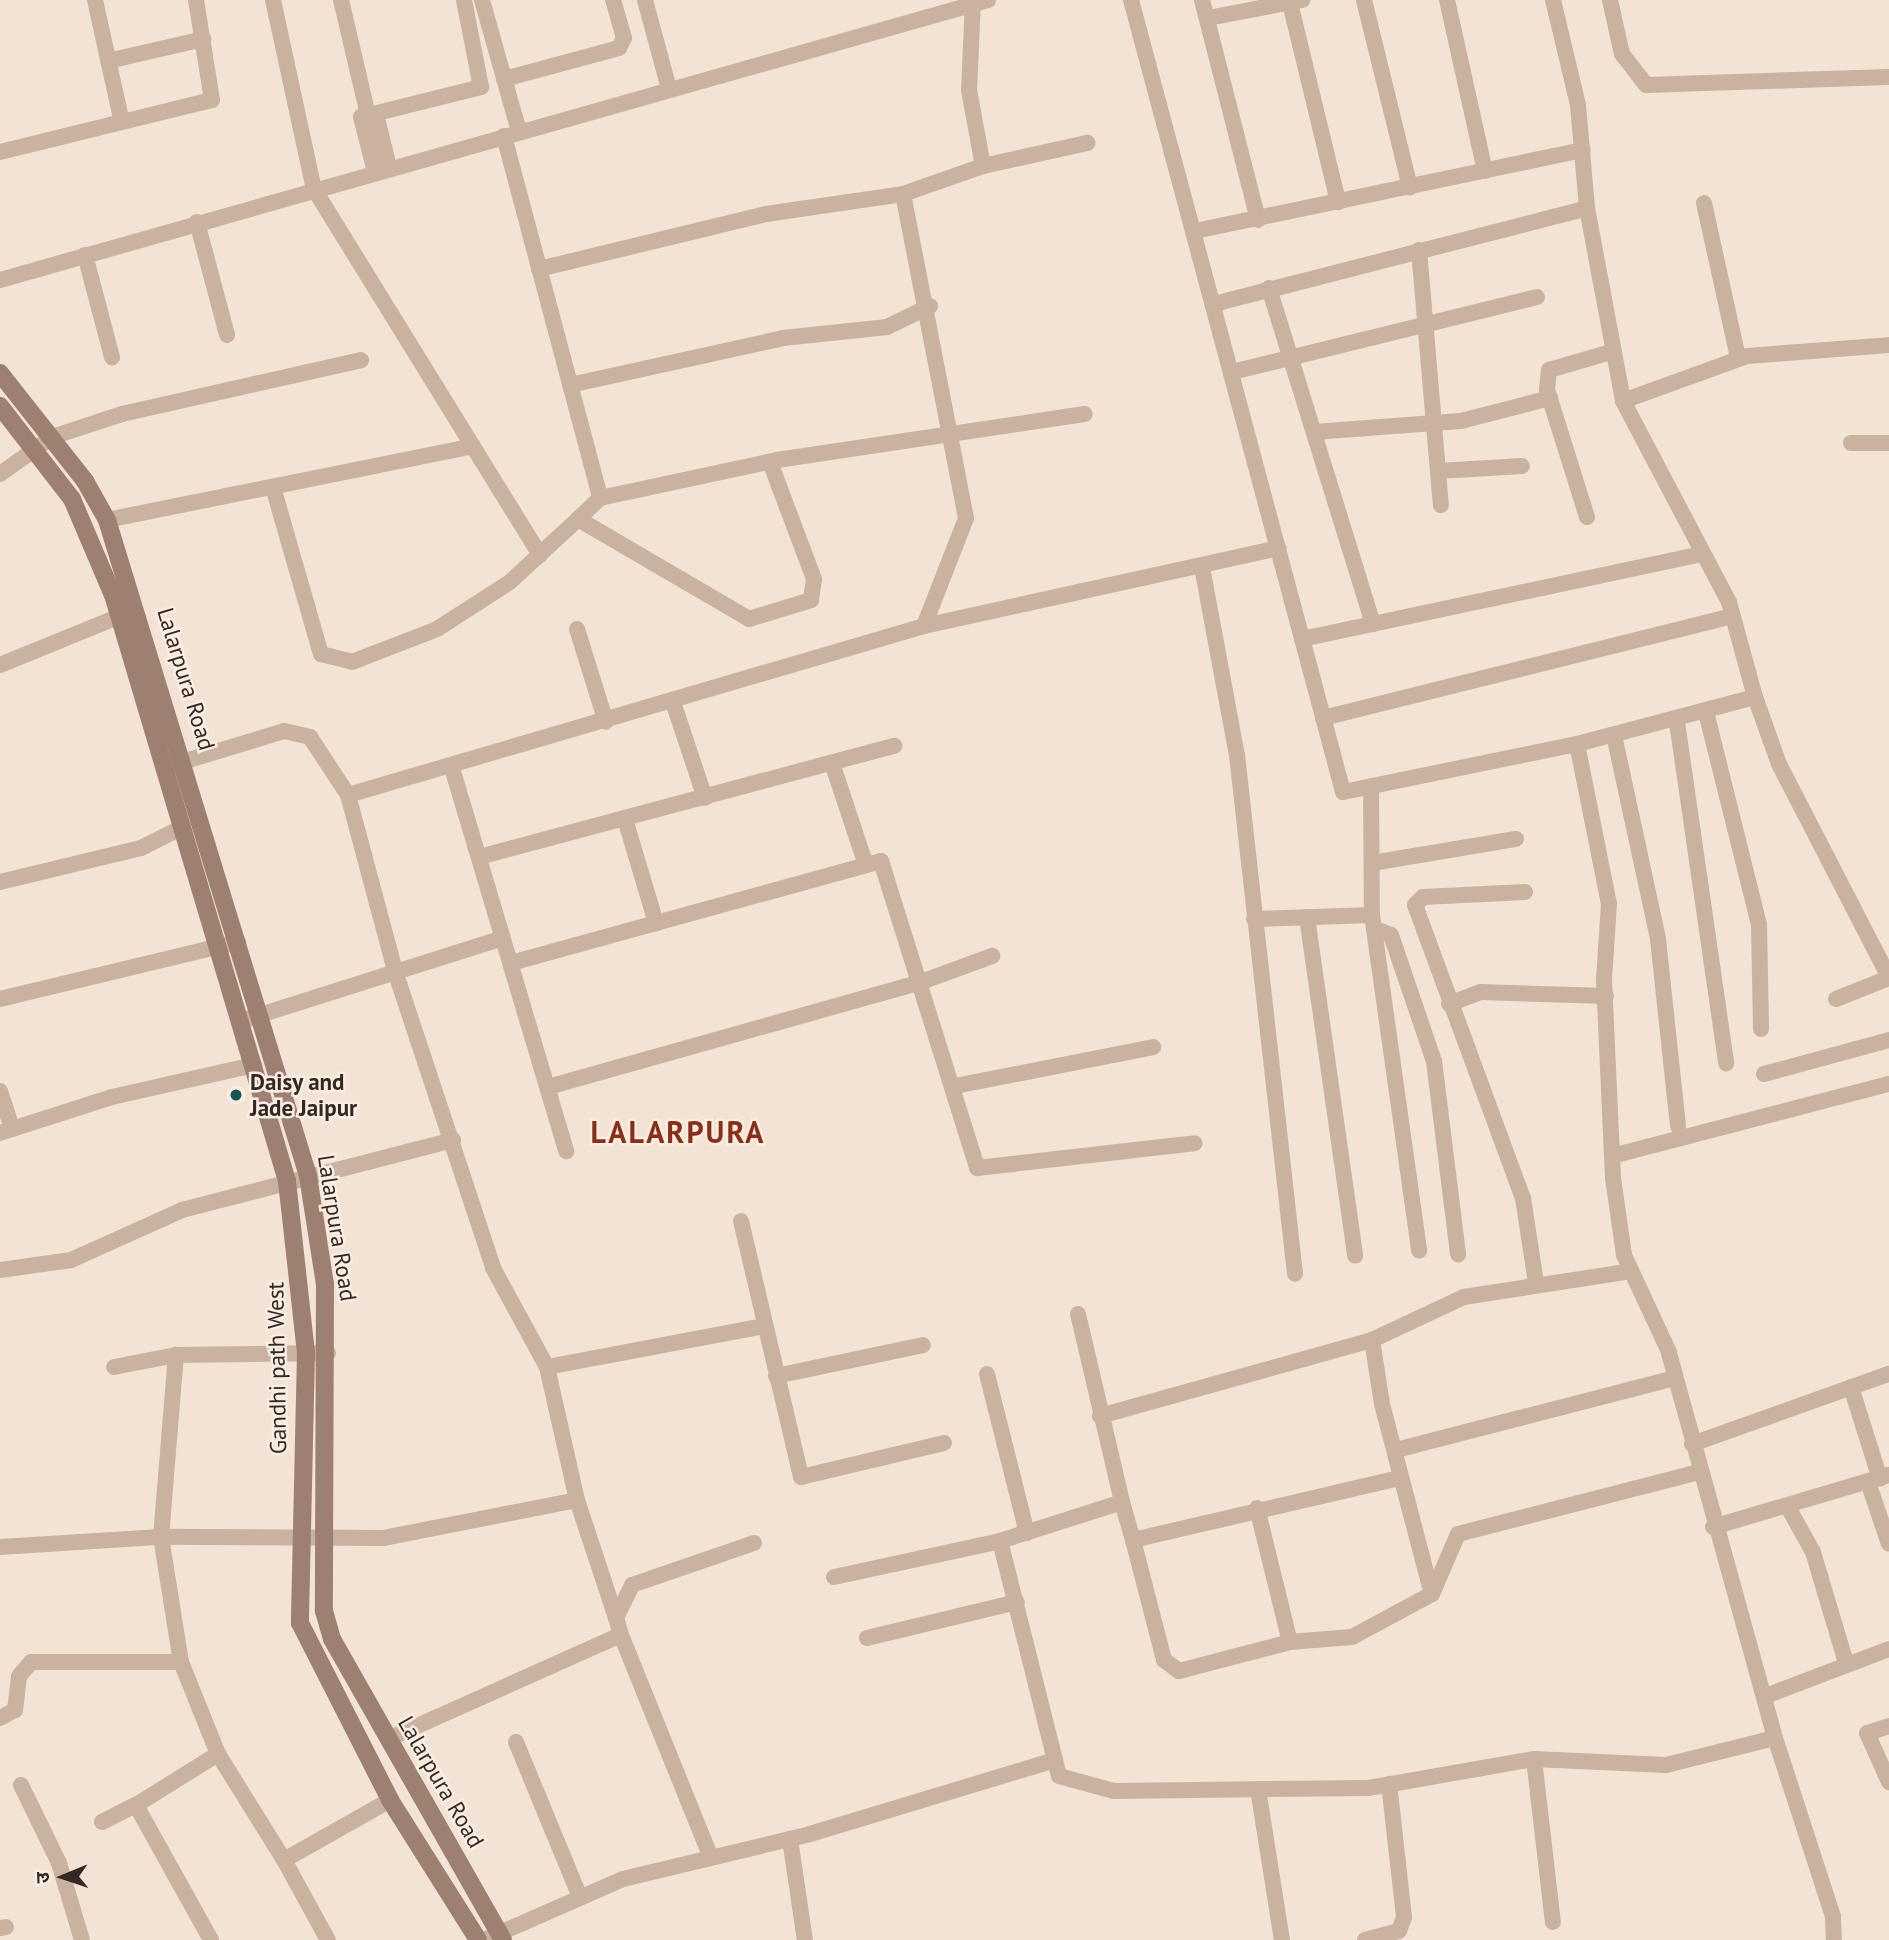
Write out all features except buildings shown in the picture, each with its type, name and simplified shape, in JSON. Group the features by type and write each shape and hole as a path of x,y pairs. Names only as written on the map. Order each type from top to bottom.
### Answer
{"street":[{"path":"95,0 121,118"},
{"path":"0,152 121,118 212,100 196,0"},
{"path":"273,0 314,189 540,555"},
{"path":"341,0 382,170"},
{"path":"368,115 481,87 464,0"},
{"path":"482,0 504,79 511,134 539,269 600,498"},
{"path":"504,79 619,48 624,38 613,0"},
{"path":"645,0 670,89"},
{"path":"1131,0 1343,792 1676,722 1755,697"},
{"path":"1202,0 1258,220"},
{"path":"1364,0 1410,187"},
{"path":"1447,0 1485,171"},
{"path":"1553,0 1583,150 1587,208 1611,352 1623,401 1733,616 1755,697 1779,764 1889,977 1836,999"},
{"path":"1610,0 1622,54 1646,85 1889,77"},
{"path":"0,280 978,1 970,90 983,166"},
{"path":"1208,18 1296,1 1338,202"},
{"path":"108,61 203,39"},
{"path":"539,269 766,214 903,194 983,166 1087,143"},
{"path":"1195,231 1258,220 1583,150"},
{"path":"903,194 930,306 966,518 924,626"},
{"path":"1704,203 1738,358"},
{"path":"1214,304 1587,208"},
{"path":"197,222 227,335"},
{"path":"1419,250 1441,505"},
{"path":"85,255 112,357"},
{"path":"1269,288 1373,624"},
{"path":"1232,372 1537,297"},
{"path":"570,385 783,338 887,327 930,306"},
{"path":"1623,401 1738,358 1889,345"},
{"path":"1587,517 1550,398 1549,370 1611,352"},
{"path":"0,474 51,437 122,414 361,360"},
{"name":"Lalarpura Road","path":"0,373 51,437 107,520 186,761 308,1176 328,1353 324,1611 332,1639 495,1938"},
{"path":"1314,432 1434,423 1498,414 1550,398"},
{"name":"Gandhi path West","path":"0,406 72,499 120,616 287,1181 306,1353 300,1623 390,1800 478,1940"},
{"path":"273,487 321,653 337,661 352,662 437,629 540,555 600,498 770,462 1085,414"},
{"path":"1851,443 1889,443"},
{"path":"107,520 473,446"},
{"path":"578,519 749,619 784,611 811,600 817,591 770,462"},
{"path":"1438,471 1522,466"},
{"path":"348,795 453,768 924,626 1279,548"},
{"path":"1302,639 1703,554"},
{"path":"1202,567 1237,755 1295,1273"},
{"path":"0,665 120,616"},
{"path":"1323,718 1733,616"},
{"path":"577,629 606,722"},
{"path":"673,702 705,798"},
{"path":"1706,712 1759,924 1761,1029"},
{"path":"1676,722 1726,1063"},
{"path":"166,766 284,732 310,737 348,795 396,974 453,1140 493,1268 547,1367 577,1500 621,1635 711,1858"},
{"path":"1614,735 1658,939 1678,1126"},
{"path":"1577,744 1609,904 1606,996 1612,1156 1631,1271 1675,1378 1713,1527 1768,1695 1775,1738 1833,1917 1835,1940"},
{"path":"479,857 833,766 894,746"},
{"path":"833,766 866,865"},
{"path":"453,768 499,939 511,963 566,1151"},
{"path":"1371,786 1373,922 1419,1251"},
{"path":"625,819 656,923"},
{"path":"0,882 141,848 183,827"},
{"path":"1372,863 1516,839"},
{"path":"511,963 881,861 955,1086 977,1168 1195,1143"},
{"path":"1525,892 1417,899 1449,1004 1523,1198 1536,1283"},
{"path":"1254,919 1307,917 1373,922 1391,935 1434,1061 1458,1255"},
{"path":"1307,917 1355,1256"},
{"path":"241,1021 396,974 499,939"},
{"path":"0,999 220,949 238,942"},
{"path":"548,1087 921,982 992,956"},
{"path":"1449,1004 1480,992 1606,996"},
{"path":"1763,1074 1889,1040"},
{"path":"955,1086 1153,1047"},
{"path":"0,1091 6,1131 112,1097 254,1065"},
{"path":"1612,1156 1889,1084"},
{"path":"0,1270 71,1260 183,1210 453,1140"},
{"path":"741,1221 763,1326 801,1477 944,1443"},
{"path":"1100,1416 1372,1340 1464,1297 1536,1283 1631,1271"},
{"path":"1078,1314 1122,1502 1169,1669 1290,1642 1352,1637 1432,1594 1458,1534 1699,1472"},
{"path":"547,1367 763,1326"},
{"path":"1372,1340 1400,1478 1416,1519 1432,1594"},
{"path":"776,1376 923,1345"},
{"path":"114,1367 176,1355 328,1353"},
{"path":"176,1355 161,1537 181,1662 218,1754 284,1860 328,1940"},
{"path":"987,1374 1027,1533"},
{"path":"1692,1444 1889,1374"},
{"path":"1396,1450 1675,1378"},
{"path":"1851,1388 1879,1479 1889,1544"},
{"path":"1133,1540 1258,1508 1400,1478"},
{"path":"1713,1527 1879,1479"},
{"path":"0,1547 161,1537 383,1538 577,1500"},
{"path":"834,1577 1000,1541 1122,1502"},
{"path":"1788,1507 1813,1552 1846,1663"},
{"path":"1258,1508 1290,1642"},
{"path":"1000,1541 1059,1776 1114,1791 1389,1784 1534,1759 1666,1765 1775,1738"},
{"path":"616,1618 632,1585 754,1543"},
{"path":"867,1638 1017,1602"},
{"path":"388,1739 621,1635"},
{"path":"1768,1695 1846,1663 1889,1649"},
{"path":"0,1718 15,1710 19,1676 31,1662 181,1662"},
{"path":"1889,1726 1867,1733 1889,1782"},
{"path":"516,1742 580,1898"},
{"path":"102,1822 136,1805 218,1754"},
{"path":"1534,1759 1553,1922"},
{"path":"495,1938 623,1879 790,1839 1055,1760"},
{"path":"1365,1940 1399,1931 1404,1917 1389,1784"},
{"path":"20,1785 59,1863 82,1940"},
{"path":"1258,1789 1282,1940"},
{"path":"284,1860 390,1800"},
{"path":"136,1805 211,1940"},
{"path":"790,1839 805,1940"}],"place":[{"name":"Daisy and Jade Jaipur","path":"236,1095"}],"district":[{"name":"LALARPURA","path":"678,1132"}]}
